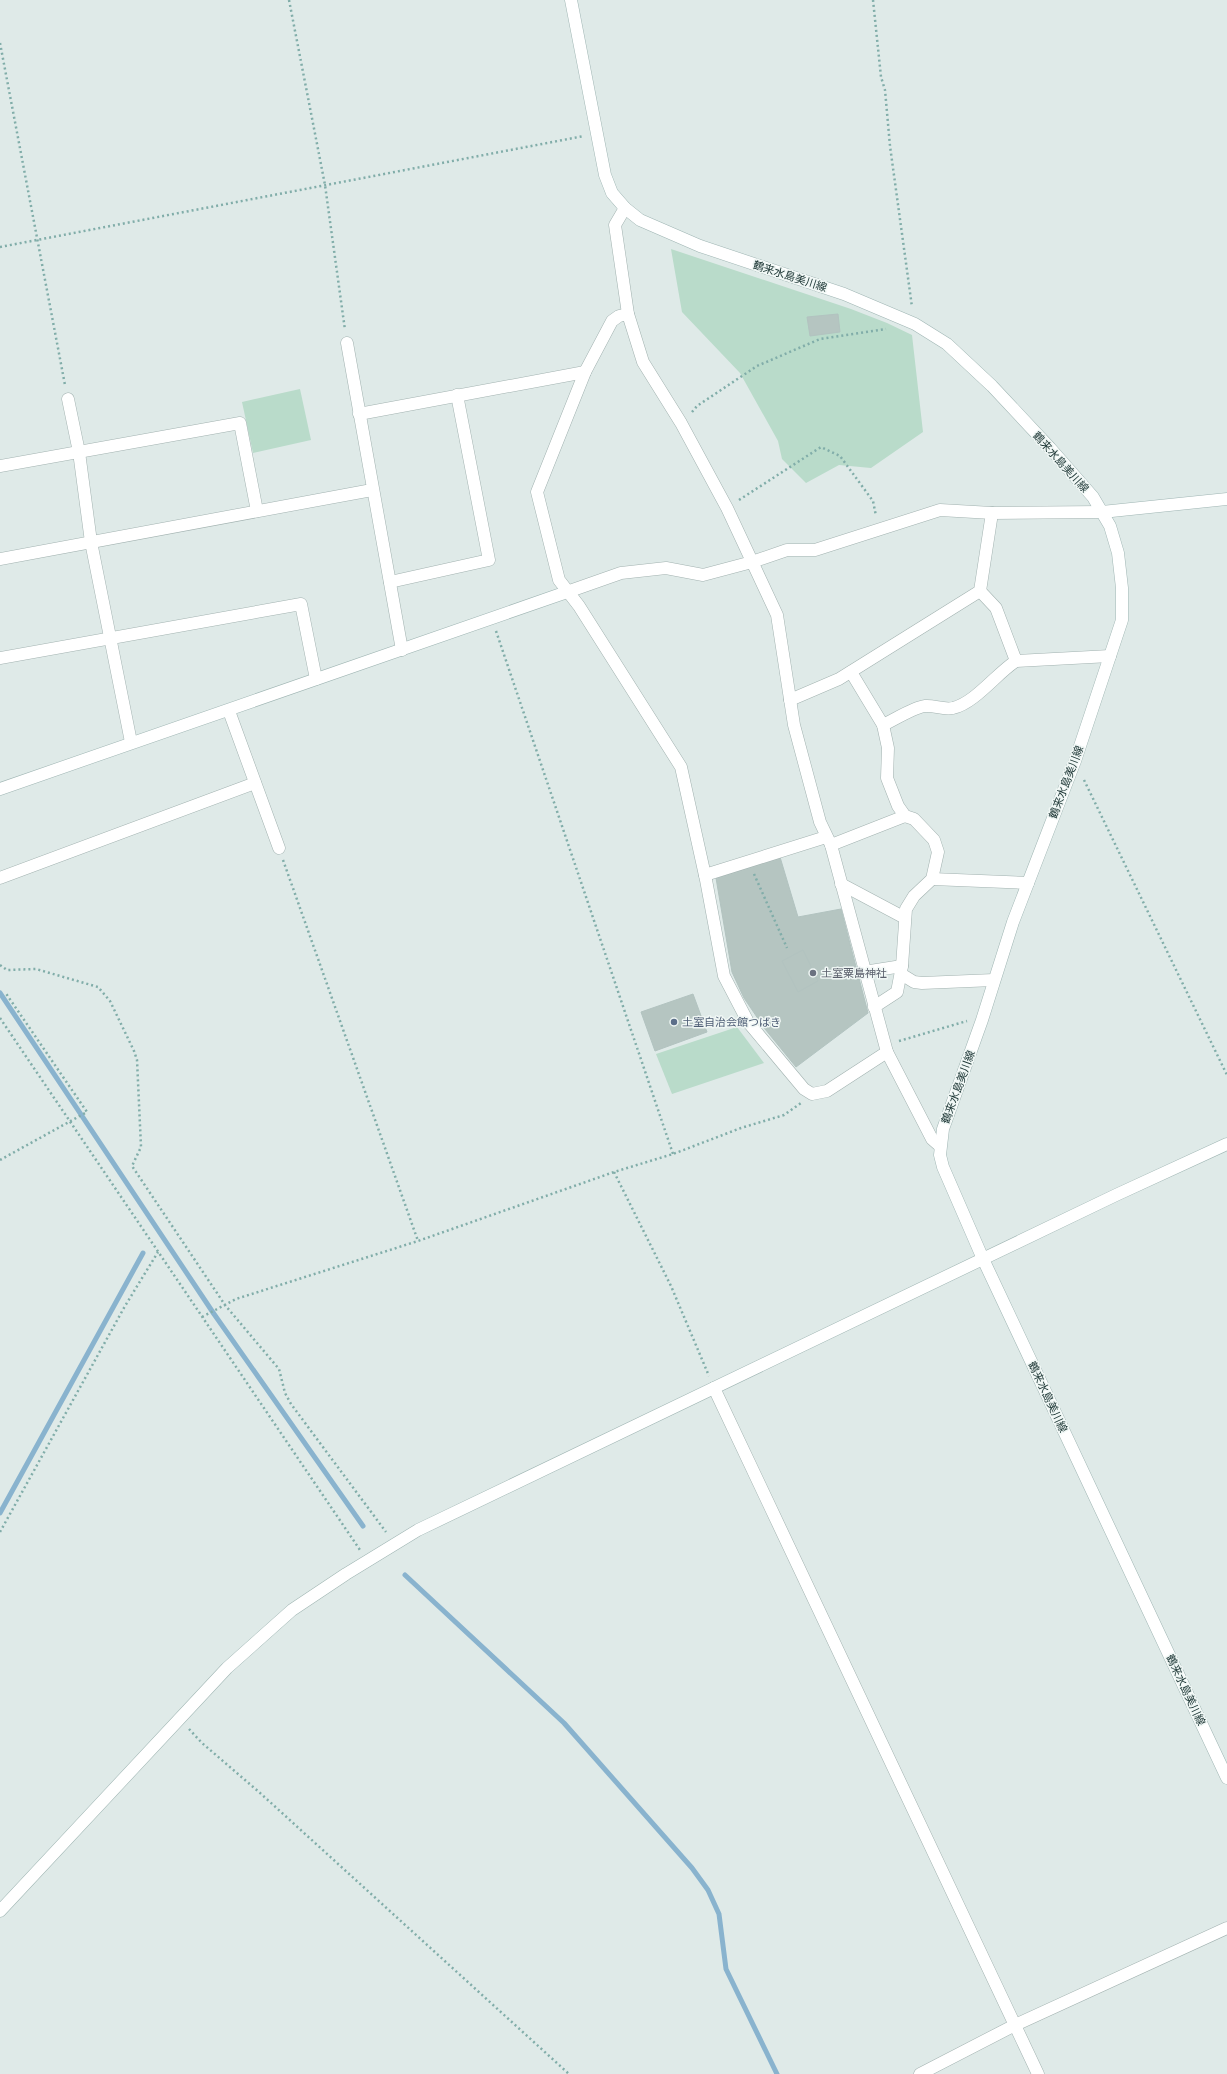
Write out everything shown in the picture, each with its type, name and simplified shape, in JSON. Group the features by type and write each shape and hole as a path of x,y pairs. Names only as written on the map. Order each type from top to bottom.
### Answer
{"street":[{"name":"鶴来水島美川線","path":"570,0 605,175 612,192 625,208 640,220 700,246 844,294 915,324 947,344 992,386 1093,497 1110,526 1118,553 1122,588 1122,620 1075,761 1013,922 983,1016 942,1129 940,1146 943,1168 983,1259 1227,1778"},
{"path":"625,208 615,225 628,314 643,362 681,423 727,508 777,615 794,725 818,814 829,841 886,1048 932,1139 940,1146"},
{"path":"628,314 619,316 612,321 585,372 537,492 559,580 579,606 682,768 705,875 724,976 748,1022 804,1089 812,1094 827,1091 886,1048"},
{"path":"347,343 372,490 402,650"},
{"path":"359,414 585,372"},
{"path":"390,582 489,560 457,395"},
{"path":"68,399 79,452 91,542 131,742"},
{"path":"0,466 240,423 257,511"},
{"path":"0,559 372,490"},
{"path":"0,789 131,742 229,711 316,679 492,620 621,573 666,568 703,575 752,562 787,550 815,550 940,510 992,513 1102,512 1227,499"},
{"path":"790,700 839,679 980,591 992,513"},
{"path":"980,591 996,608 1016,660"},
{"path":"0,658 301,604 316,679"},
{"path":"883,725 925,706 942,709 954,708 982,691 1005,668 1016,660 1110,656"},
{"path":"851,672 883,725 888,748 887,778 898,806 905,816 914,819 934,840 938,852 932,879 914,896 906,909 901,970 897,992 874,1007"},
{"path":"229,711 279,848"},
{"path":"0,878 255,783"},
{"path":"705,875 748,861 829,841 905,816"},
{"path":"932,879 1028,883"},
{"path":"841,884 905,918"},
{"path":"864,972 901,970 914,982 922,983 994,980"},
{"path":"0,1911 227,1668 292,1610 367,1560 425,1526 1227,1144"},
{"path":"714,1388 1038,2074"},
{"path":"920,2074 1015,2025 1227,1928"}],"path":[{"path":"289,0 325,185 347,343"},
{"path":"873,0 881,77 885,90 890,146 915,324"},
{"path":"0,43 68,399"},
{"path":"0,247 596,134"},
{"path":"681,423 697,406 757,366 820,339 891,328"},
{"path":"727,508 820,447 840,456 872,501 879,530"},
{"path":"492,620 673,1154"},
{"path":"1075,761 1227,1075"},
{"path":"279,848 418,1241"},
{"path":"748,861 787,948"},
{"path":"0,965 7,970 36,969 98,987 105,993 132,1046 137,1060 141,1147 132,1166 225,1305 279,1369 291,1404 395,1544"},
{"path":"0,1160 87,1112 5,992"},
{"path":"886,1048 983,1016"},
{"path":"0,1018 367,1560"},
{"path":"202,1317 236,1299 418,1241 614,1172 673,1154 740,1128 784,1115 812,1094"},
{"path":"614,1172 671,1286 714,1388"},
{"path":"0,1532 125,1306 158,1252"},
{"path":"180,1718 202,1743 265,1797 569,2074"}],"green space":[{"path":"671,249 851,309 887,323 912,335 923,432 871,468 839,465 806,483 782,459 778,441 740,373 682,312"},
{"path":"300,389 311,440 253,453 242,402"},
{"path":"737,1027 764,1063 672,1094 656,1054"}],"building":[{"path":"838,314 840,332 810,336 807,317"},
{"path":"780,857 798,917 841,909 868,1013 796,1067 765,1029 744,998 732,972 716,878"},
{"path":"803,950 818,981 798,992 782,961"},
{"name":"土室自治会館つばき","path":"693,994 707,1032 655,1051 641,1012"}],"waterway":[{"path":"0,993 214,1314 363,1526"},
{"path":"0,1513 143,1253"},
{"path":"405,1575 564,1723 692,1868 708,1890 719,1914 726,1969 777,2074"}],"place":[{"name":"土室粟島神社","path":"813,973"},
{"name":"土室自治会館つばき","path":"674,1022"}]}
